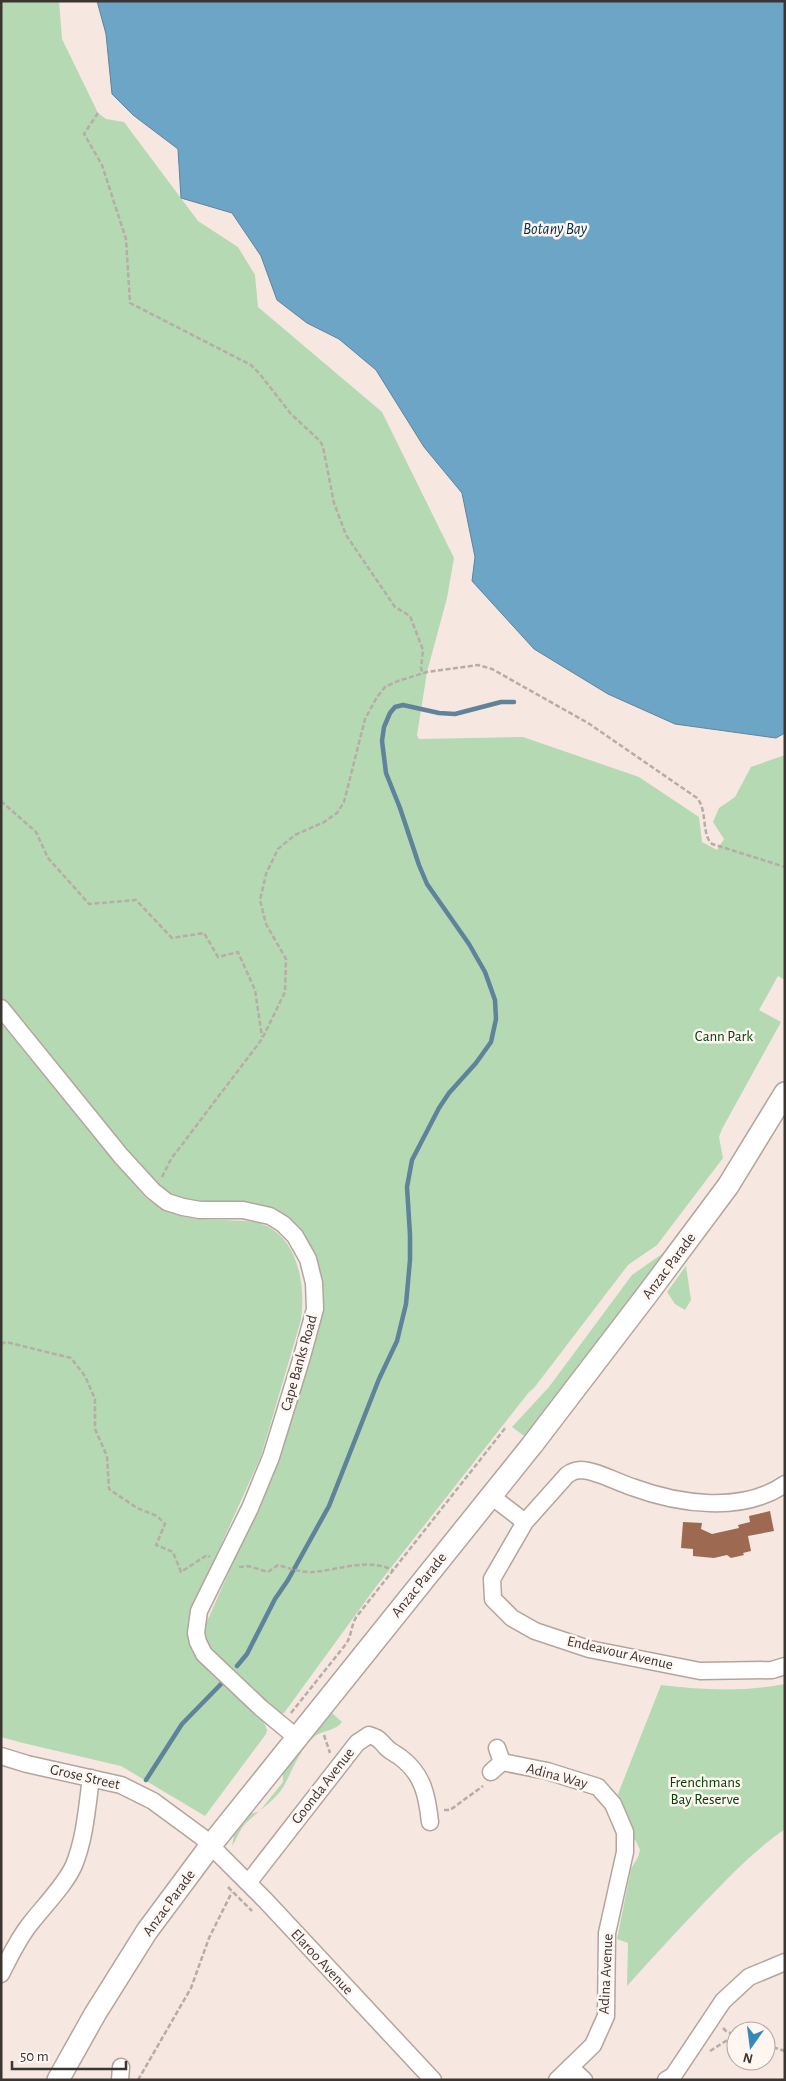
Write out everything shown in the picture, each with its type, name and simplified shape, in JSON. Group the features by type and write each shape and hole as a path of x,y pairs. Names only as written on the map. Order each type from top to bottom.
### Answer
{"main road":[{"name":"Anzac Parade","path":"58,2080 95,2014 147,1931 296,1737 491,1496 650,1292 728,1186 785,1094"}],"street":[{"name":"Cape Banks Road","path":"1,1008 121,1156 152,1191 167,1202 183,1207 200,1210 243,1210 270,1216 283,1224 295,1236 308,1259 314,1283 315,1309 302,1360 271,1457 250,1508 197,1617 196,1633 204,1654 296,1737"},
{"name":"Endeavour Avenue","path":"785,1484 753,1498 729,1502 700,1502 654,1494 591,1472 578,1470 567,1476 525,1522 492,1580 493,1599 512,1618 535,1631 589,1649 700,1671 772,1670 785,1666"},
{"path":"491,1496 525,1522"},
{"name":"Goonda Avenue","path":"248,1883 357,1743 369,1735 380,1739 387,1748 401,1757 414,1770 422,1781 429,1817"},
{"name":"Grose Street","path":"1,1756 121,1785 161,1807 212,1845"},
{"name":"Adina Way","path":"497,1761 547,1772 598,1787 613,1804 625,1832 625,1852"},
{"path":"1,1974 13,1950 29,1926 74,1866 83,1832 91,1778"},
{"name":"Elaroo Avenue","path":"212,1845 224,1861 248,1883 433,2080"},
{"name":"Adina Avenue","path":"557,2080 593,2045 606,2016 607,1933 625,1852"},
{"path":"672,2078 722,2001 749,1977 785,1962"},
{"path":"570,2067 584,2080"}],"path":[{"path":"98,113 84,134 102,165 126,239 130,303 251,365 291,414 320,441 326,453 332,494 341,524 346,535 395,607 410,616 423,650 421,668 423,674"},
{"path":"152,1191 172,1159 262,1039 285,992 286,958 266,924 260,900 269,867 281,845 295,835 324,822 337,813 344,802 365,719 385,687 427,672 478,665 492,669 588,723 697,798 702,807 708,837 712,844 785,866"},
{"path":"1,801 36,832 48,858 89,904 136,900 172,938 204,933 218,957 238,952 255,990 262,1039"},
{"path":"1,1344 6,1342 71,1358 85,1376 95,1399 95,1429 107,1456 109,1489 137,1508 157,1516 165,1524 156,1545 173,1552 181,1572 206,1555 223,1563 242,1567 248,1566 268,1572 278,1565 311,1573 358,1565 386,1566 394,1571"},
{"path":"288,1716 346,1644 350,1638 353,1621 506,1428"},
{"path":"429,1817 450,1810 486,1783 497,1761"},
{"path":"138,2080 191,1988 209,1938 232,1892"}],"green space":[{"name":"Cann Park","path":"1,1 59,1 62,39 98,113 106,119 124,122 198,221 238,247 255,275 258,307 382,412 454,558 447,598 427,672 417,735 419,739 523,737 639,777 699,817 702,842 717,850 724,839 713,822 719,808 735,797 751,767 785,755 785,980 778,976 759,1010 781,1022 722,1129 719,1137 723,1158 657,1245 628,1265 534,1388 375,1588 284,1713 280,1713 213,1653 205,1640 204,1628 274,1471 321,1315 297,1229 174,1197 154,1184 1,997"},
{"path":"1,1023 146,1198 174,1214 203,1219 251,1221 270,1228 281,1236 290,1248 300,1276 302,1291 301,1320 261,1456 190,1614 189,1630 197,1656 215,1677 257,1714 267,1730 266,1734 205,1816 121,1766 1,1737"},
{"path":"721,1176 724,1178 527,1438 512,1427 549,1387 632,1275 662,1254"},
{"path":"686,1266 691,1300 685,1310 675,1304 667,1292"},
{"name":"Frenchmans Bay Reserve","path":"785,1684 785,1829 751,1856 730,1876 627,1986 628,1943 617,1939 631,1869 640,1850 636,1841 627,1834 618,1794 661,1685 723,1689 769,1687"},
{"path":"332,1713 342,1722 336,1727 318,1734 310,1741 298,1758 283,1788 260,1811 283,1782 283,1772"},
{"path":"258,1812 244,1826 232,1846 234,1835 252,1813"}],"water":[{"name":"Botany Bay","path":"97,1 785,1 785,733 776,738 675,724 608,694 534,649 472,581 475,557 462,493 424,447 376,370 339,339 307,323 277,300 261,256 232,213 181,198 178,149 133,115 112,94 106,34"}],"building":[{"path":"770,1511 774,1531 748,1536 751,1551 743,1553 744,1555 731,1558 727,1555 714,1558 693,1556 693,1549 681,1548 683,1522 702,1523 701,1529 712,1534 739,1528 738,1525 750,1522 749,1516"}],"waterway":[{"path":"237,1666 247,1654 275,1599 288,1580 329,1506 379,1379 397,1341 406,1304 410,1260 407,1187 412,1160 439,1108 449,1093 476,1063 491,1042 496,1019 495,1000 485,972 469,944 427,884 419,865 386,773 382,741 384,727 395,707 403,705 439,713 455,714 501,702 514,702"},
{"path":"146,1780 182,1724 223,1682"}]}
